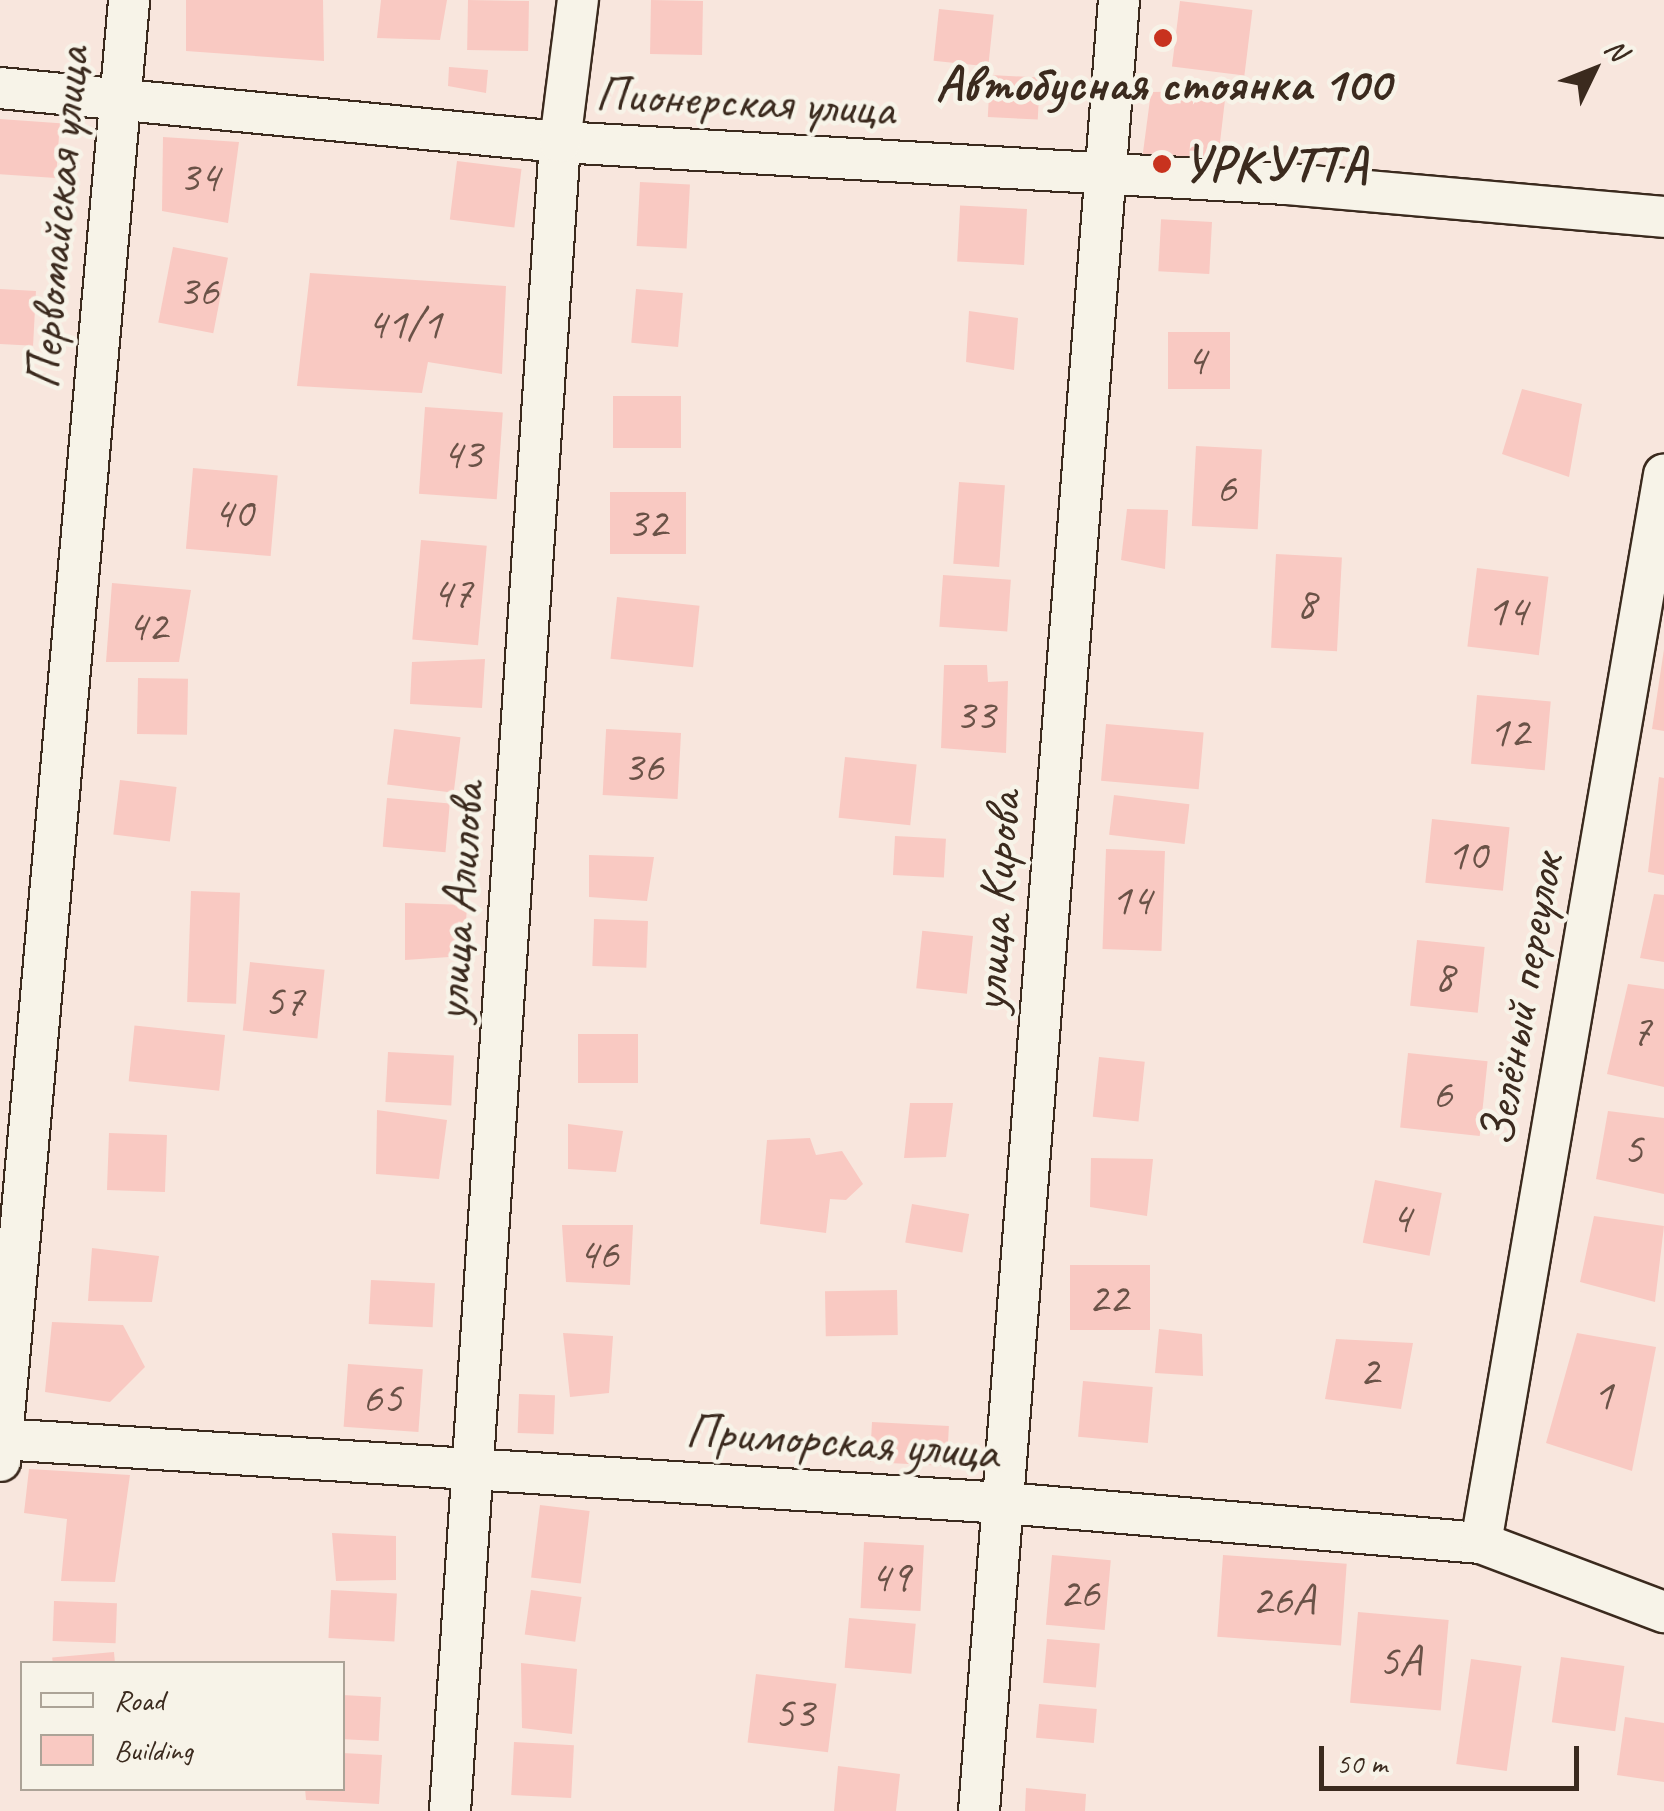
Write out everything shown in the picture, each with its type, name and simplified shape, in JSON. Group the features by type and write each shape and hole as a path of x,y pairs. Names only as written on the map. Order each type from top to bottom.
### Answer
{"street":[{"name":"Первомайская улица","path":"1,1446 129,0"},
{"name":"улица Алилова","path":"450,1811 560,142 578,0"},
{"name":"улица Кирова","path":"979,1811 1102,175 1119,0"},
{"name":"Пионерская улица","path":"0,88 560,142 1102,175 1664,217"},
{"name":"Зелёный переулок","path":"1481,1543 1664,475"},
{"name":"Приморская улица","path":"1,1446 1004,1503 1481,1543 1664,1612"}],"building":[{"path":"186,0 323,0 324,61 186,51"},
{"path":"381,0 447,0 440,40 377,38"},
{"path":"468,0 529,1 528,51 467,50"},
{"path":"651,0 703,1 702,55 650,54"},
{"path":"1180,1 1252,10 1244,75 1172,67"},
{"path":"939,9 994,15 988,66 934,61"},
{"path":"449,67 488,70 486,93 448,86"},
{"path":"990,75 1040,78 1038,120 988,117"},
{"path":"1226,91 1217,168 1142,160 1151,92"},
{"path":"0,119 60,123 56,178 0,174"},
{"path":"163,137 239,142 228,223 162,211"},
{"path":"457,161 522,169 514,227 450,220"},
{"path":"640,182 690,185 687,249 637,246"},
{"path":"960,205 1027,209 1024,265 957,261"},
{"path":"1161,219 1212,222 1209,274 1158,271"},
{"path":"173,247 228,258 213,333 158,323"},
{"path":"310,273 506,286 502,374 428,362 422,393 297,386"},
{"path":"0,289 36,291 33,346 0,344"},
{"path":"636,289 683,293 678,347 631,343"},
{"path":"969,311 1018,318 1014,370 966,362"},
{"path":"1168,332 1230,332 1230,389 1168,389"},
{"path":"1522,389 1582,404 1569,477 1502,454"},
{"path":"613,396 681,396 681,448 613,448"},
{"path":"425,407 503,412 497,499 419,494"},
{"path":"1196,446 1262,449 1258,529 1192,526"},
{"path":"193,468 278,475 271,556 186,549"},
{"path":"959,482 1005,485 999,567 953,564"},
{"path":"610,492 686,492 686,554 610,554"},
{"path":"1127,509 1168,510 1165,569 1121,560"},
{"path":"421,540 487,546 478,645 412,640"},
{"path":"1276,554 1342,557 1337,651 1271,648"},
{"path":"1477,568 1548,577 1539,655 1467,646"},
{"path":"943,575 1011,580 1007,632 939,627"},
{"path":"112,583 191,590 179,662 106,662"},
{"path":"617,597 700,606 693,667 611,659"},
{"path":"1664,649 1664,731 1652,729"},
{"path":"485,659 482,708 410,704 412,662"},
{"path":"944,665 987,665 988,682 1008,681 1006,753 941,748"},
{"path":"138,678 188,679 187,735 137,734"},
{"path":"1477,695 1551,701 1545,770 1471,764"},
{"path":"1106,724 1204,733 1199,789 1101,781"},
{"path":"394,729 461,737 454,793 387,785"},
{"path":"606,729 681,733 678,799 603,795"},
{"path":"845,757 917,765 910,825 839,818"},
{"path":"1659,777 1664,778 1664,875 1648,872"},
{"path":"120,780 177,787 170,842 113,835"},
{"path":"1114,795 1189,804 1185,844 1109,835"},
{"path":"387,798 450,803 445,852 383,847"},
{"path":"1432,819 1510,827 1503,891 1425,883"},
{"path":"895,836 946,839 944,878 893,875"},
{"path":"1106,849 1165,851 1161,951 1103,949"},
{"path":"589,855 654,857 647,901 589,897"},
{"path":"191,891 240,893 236,1004 187,1002"},
{"path":"1654,894 1664,895 1664,962 1640,958"},
{"path":"405,903 467,905 464,956 405,960"},
{"path":"594,919 648,921 646,968 592,966"},
{"path":"922,931 973,936 967,994 916,988"},
{"path":"1417,940 1485,947 1478,1013 1410,1006"},
{"path":"250,962 325,970 317,1038 243,1031"},
{"path":"1628,984 1664,989 1664,1087 1607,1074"},
{"path":"134,1025 225,1035 219,1091 129,1081"},
{"path":"578,1034 638,1034 638,1083 578,1083"},
{"path":"388,1052 454,1055 451,1105 385,1102"},
{"path":"1408,1053 1488,1061 1480,1136 1400,1128"},
{"path":"1099,1057 1145,1062 1138,1121 1093,1117"},
{"path":"910,1103 953,1103 946,1157 904,1158"},
{"path":"377,1110 447,1120 439,1179 376,1174"},
{"path":"1608,1111 1664,1118 1664,1194 1596,1179"},
{"path":"568,1124 623,1131 616,1172 568,1169"},
{"path":"109,1133 167,1135 165,1192 107,1190"},
{"path":"810,1138 816,1155 842,1151 863,1184 846,1200 830,1199 826,1233 760,1224 767,1140"},
{"path":"1091,1158 1153,1159 1147,1216 1090,1207"},
{"path":"1375,1180 1442,1193 1430,1256 1363,1243"},
{"path":"912,1204 969,1214 962,1252 905,1242"},
{"path":"1594,1216 1664,1226 1655,1302 1580,1282"},
{"path":"562,1225 633,1225 630,1285 566,1282"},
{"path":"92,1248 159,1256 152,1302 88,1301"},
{"path":"1070,1265 1150,1265 1150,1330 1070,1330"},
{"path":"371,1280 435,1283 433,1327 369,1324"},
{"path":"897,1290 898,1335 826,1336 825,1291"},
{"path":"52,1322 123,1325 145,1367 110,1402 45,1392"},
{"path":"1159,1329 1202,1334 1203,1376 1155,1373"},
{"path":"563,1333 613,1336 609,1393 570,1397"},
{"path":"1577,1333 1656,1347 1632,1471 1546,1443"},
{"path":"1336,1339 1413,1343 1401,1409 1325,1399"},
{"path":"348,1364 423,1369 418,1432 344,1427"},
{"path":"1083,1381 1153,1387 1148,1443 1078,1437"},
{"path":"519,1394 555,1395 554,1434 518,1433"},
{"path":"872,1422 949,1426 947,1466 870,1462"},
{"path":"29,1469 130,1475 115,1582 61,1581 67,1519 24,1513"},
{"path":"540,1505 590,1511 581,1584 531,1577"},
{"path":"332,1533 396,1536 396,1580 336,1581"},
{"path":"864,1542 924,1545 920,1611 861,1608"},
{"path":"1052,1555 1111,1560 1105,1630 1046,1625"},
{"path":"1223,1555 1347,1564 1341,1645 1217,1637"},
{"path":"331,1590 397,1593 394,1641 328,1638"},
{"path":"531,1590 582,1597 575,1642 525,1635"},
{"path":"54,1601 117,1603 116,1643 53,1641"},
{"path":"1358,1612 1449,1620 1441,1711 1350,1703"},
{"path":"849,1618 916,1624 911,1674 845,1668"},
{"path":"1047,1639 1100,1644 1096,1687 1043,1683"},
{"path":"114,1652 115,1661 53,1661 52,1657"},
{"path":"1561,1657 1624,1666 1615,1731 1552,1722"},
{"path":"1471,1659 1522,1666 1507,1771 1456,1764"},
{"path":"521,1663 577,1669 572,1734 522,1728"},
{"path":"756,1674 836,1684 828,1752 748,1742"},
{"path":"345,1695 381,1697 379,1741 345,1739"},
{"path":"1039,1704 1097,1709 1094,1743 1036,1738"},
{"path":"1625,1717 1664,1723 1664,1782 1617,1775"},
{"path":"514,1742 574,1745 571,1798 511,1795"},
{"path":"345,1753 382,1755 379,1804 306,1800 305,1791 345,1791"},
{"path":"838,1766 900,1774 896,1811 834,1811"},
{"path":"1026,1788 1086,1794 1085,1811 1025,1811"}],"place":[{"name":"Автобусная стоянка 100","path":"1163,38"},
{"name":"УРКУТТА","path":"1162,164"}]}
